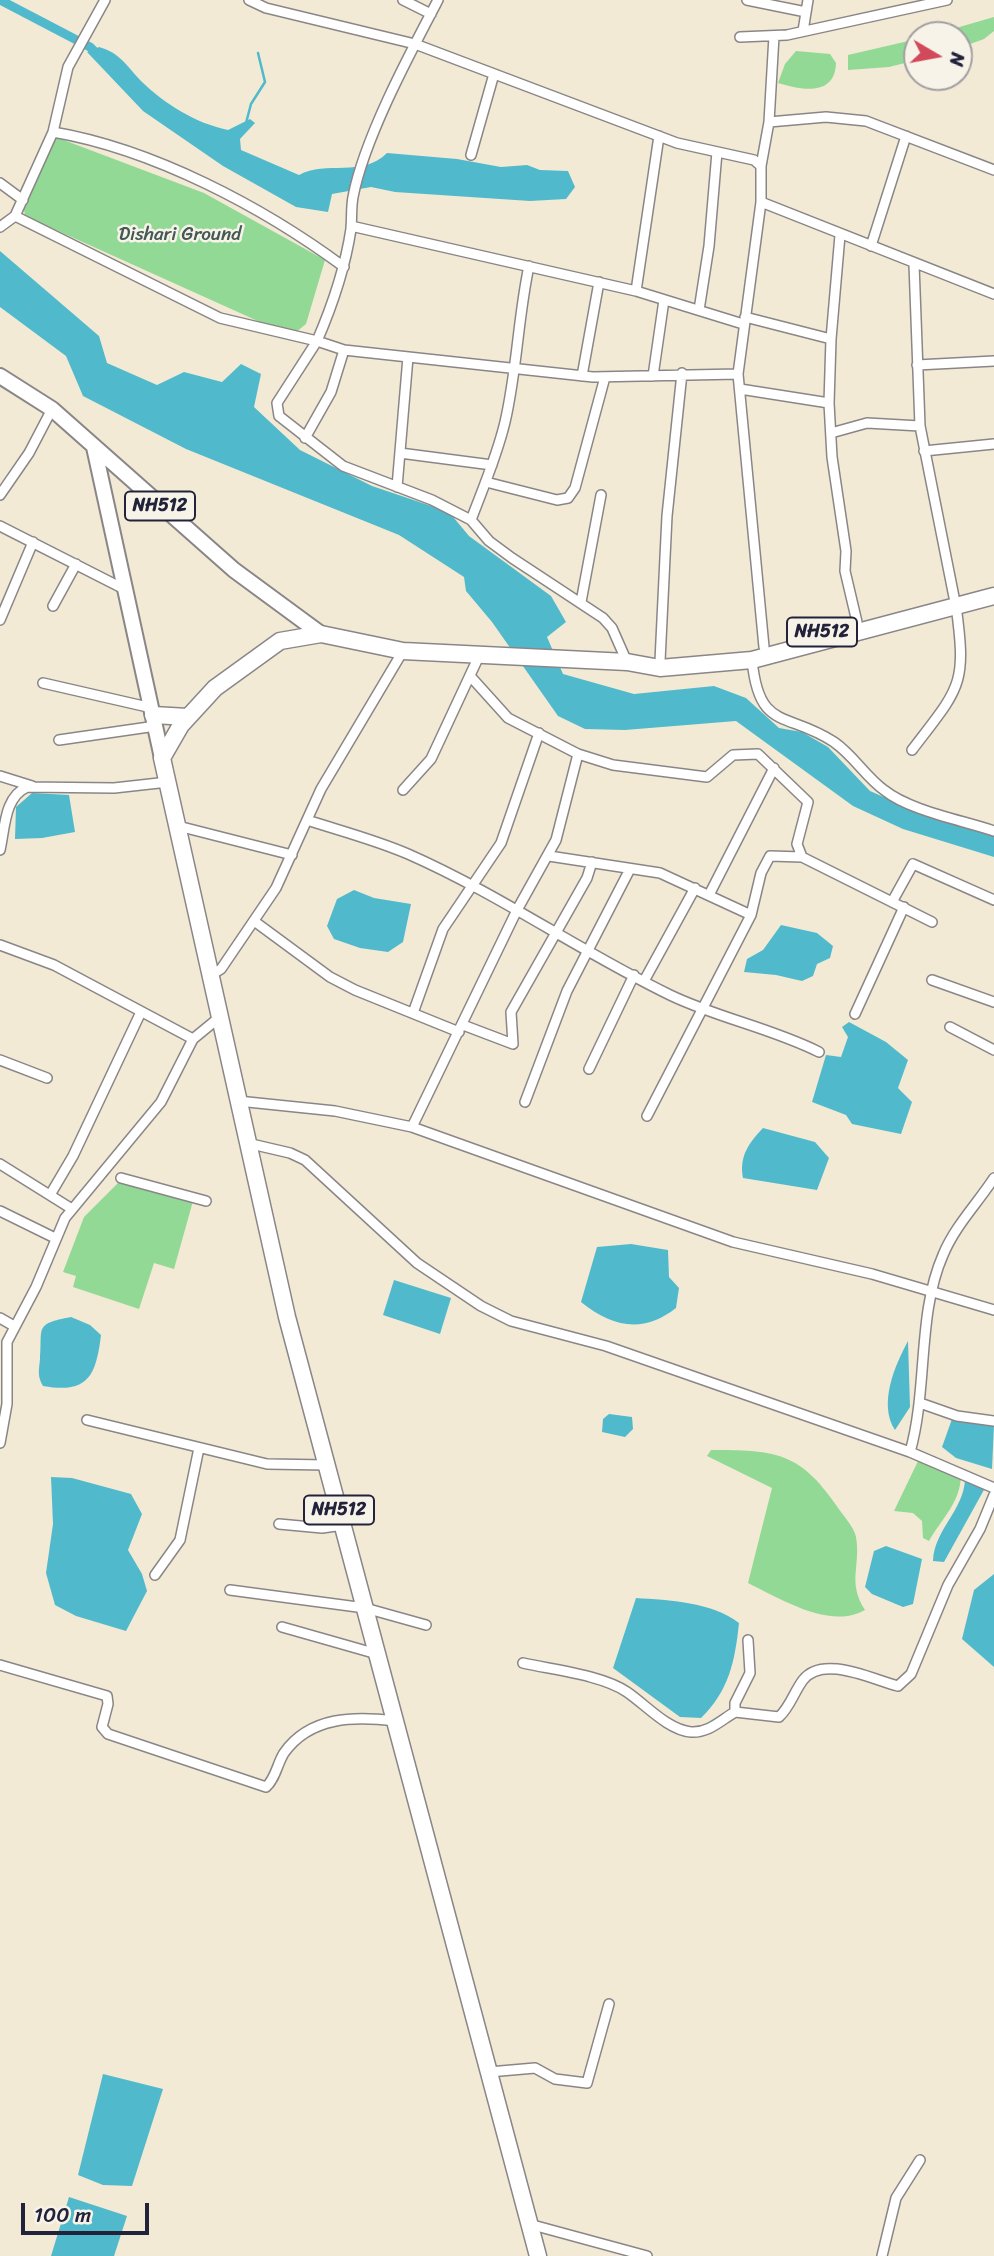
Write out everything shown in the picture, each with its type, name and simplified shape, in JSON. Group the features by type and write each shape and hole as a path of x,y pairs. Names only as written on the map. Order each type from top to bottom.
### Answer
{"highway":[{"name":"NH512","path":"654,663 660,668 700,667 752,660 955,601 994,586"},
{"name":"NH512","path":"538,2256 287,1317 162,758 188,717 215,688 280,642 321,634 403,651 654,663 727,655 857,622 955,601 994,596"},
{"path":"154,716 188,717"}],"main road":[{"name":"NH512","path":"0,376 52,409 234,570 321,634"},
{"path":"94,447 128,590 162,758"}],"street":[{"path":"0,227 15,216 23,200 53,132 68,67 106,0"},
{"path":"249,0 266,8 415,44 659,136 754,160 761,166"},
{"path":"403,0 431,14"},
{"path":"438,0 415,44 366,155 353,197 344,267 334,302 317,341 277,403 279,416 343,466 432,500 471,520 489,541 581,602 611,628 627,662"},
{"path":"747,0 806,12"},
{"path":"803,32 808,0"},
{"path":"740,37 803,32 945,0"},
{"path":"764,647 738,374 761,202 761,166 769,121 774,36"},
{"path":"471,155 494,74"},
{"path":"769,121 849,118 906,136 994,170"},
{"path":"53,132 92,139 231,195 300,234 344,267"},
{"path":"636,291 659,136"},
{"path":"871,246 906,136"},
{"path":"699,310 709,246 717,152"},
{"path":"0,183 23,200"},
{"path":"761,202 994,294"},
{"path":"15,216 220,318 344,350 582,376 738,374"},
{"path":"351,226 636,291 744,321 831,339"},
{"path":"841,234 831,339 829,402 846,551 845,571 857,622"},
{"path":"912,750 958,687 961,653 955,601 920,426 914,264"},
{"path":"471,520 505,422 514,369 518,318 529,266"},
{"path":"582,376 598,282"},
{"path":"653,376 664,300"},
{"path":"305,438 331,393 344,350"},
{"path":"397,487 408,357"},
{"path":"917,365 994,361"},
{"path":"654,663 682,373"},
{"path":"486,482 557,500 569,498 575,488 605,377"},
{"path":"740,389 829,402"},
{"path":"0,495 29,453 52,409"},
{"path":"831,433 867,423 920,426"},
{"path":"924,451 994,444"},
{"path":"400,453 492,465"},
{"path":"581,602 601,495"},
{"path":"0,526 128,590"},
{"path":"0,620 33,542"},
{"path":"53,606 76,564"},
{"path":"212,974 221,969 276,888 321,789 403,651"},
{"path":"402,790 431,759 471,677 486,657"},
{"path":"752,660 756,691 772,715 815,730 842,748 888,793 994,831"},
{"path":"471,677 508,718 578,754 613,765 711,776 728,759 738,754 758,754 808,802 797,844 802,857"},
{"path":"43,683 154,716"},
{"path":"59,740 154,716"},
{"path":"413,1013 443,929 505,835 539,733"},
{"path":"412,1127 517,910 549,856 556,840 578,754"},
{"path":"709,895 774,768"},
{"path":"0,776 33,787"},
{"path":"0,850 6,817 21,790 33,787 104,789 168,782"},
{"path":"307,820 408,855 517,910 644,981 702,1009 781,1034 818,1052"},
{"path":"178,826 292,855"},
{"path":"549,856 660,873 751,915"},
{"path":"648,1116 751,915 761,873 771,856 802,857 932,922"},
{"path":"254,922 330,977 413,1013 513,1044 511,1012 587,878 592,862"},
{"path":"892,902 913,864 994,900"},
{"path":"525,1102 562,1003 630,869"},
{"path":"644,981 695,888"},
{"path":"855,1014 904,907"},
{"path":"0,945 54,965 140,1014 193,1039"},
{"path":"589,1069 634,975"},
{"path":"932,980 994,1002"},
{"path":"50,1195 73,1156 140,1014"},
{"path":"0,1443 7,1404 7,1342 36,1287 55,1238 72,1209 160,1102 193,1039 221,1016"},
{"path":"950,1027 994,1050"},
{"path":"0,1060 47,1078"},
{"path":"238,1101 335,1111 412,1127 733,1242 872,1274 994,1310"},
{"path":"247,1143 290,1153 305,1160 417,1263 481,1306 511,1321 606,1346 910,1452 994,1488"},
{"path":"0,1164 72,1209"},
{"path":"121,1178 206,1202"},
{"path":"910,1452 920,1403 932,1292 950,1240 994,1178"},
{"path":"0,1211 55,1238"},
{"path":"0,1318 14,1326"},
{"path":"920,1403 957,1416 994,1421"},
{"path":"87,1420 267,1464 327,1465"},
{"path":"155,1575 180,1540 199,1448"},
{"path":"523,1663 607,1682 624,1690 681,1730 699,1732 735,1712 779,1717 803,1680 820,1670 847,1672 898,1686 908,1679 948,1585 980,1529 994,1495"},
{"path":"279,1524 322,1528 343,1525"},
{"path":"230,1590 365,1608 426,1625"},
{"path":"282,1627 377,1654"},
{"path":"735,1712 735,1703 750,1673 748,1640"},
{"path":"0,1665 107,1696 108,1704 102,1727 108,1734 266,1787 290,1745 306,1732 352,1717 395,1721"},
{"path":"489,2072 535,2068 555,2080 587,2083 609,2004"},
{"path":"882,2256 896,2198 920,2160"},
{"path":"529,2224 647,2256"}],"green space":[{"path":"994,17 994,31 973,43 973,23"},
{"path":"903,42 903,64 889,67 848,70 848,55"},
{"path":"796,51 830,54 836,63 830,81 823,86 806,89 778,83 785,64"},
{"name":"Dishari Ground","path":"53,136 204,193 325,260 306,324 291,336 25,216 23,203"},
{"path":"125,1176 193,1201 174,1269 154,1263 139,1309 73,1287 76,1276 63,1272 84,1217"},
{"path":"711,1450 751,1451 783,1457 797,1464 823,1487 855,1533 857,1591 865,1610 851,1615 821,1614 790,1604 748,1583 772,1488 707,1456"},
{"path":"919,1459 961,1476 954,1502 929,1541 923,1538 922,1521 913,1513 894,1511"}],"water":[{"path":"99,47 118,56 150,89 170,105 192,117 228,130 250,119 255,123 240,139 241,150 299,175 321,169 366,165 387,153 457,159 501,167 527,165 540,170 568,171 575,187 566,199 530,201 395,192 371,187 332,194 328,212 296,207 223,166 143,111 87,52"},
{"path":"0,251 99,336 107,363 157,385 184,372 222,382 241,364 261,374 254,407 300,450 372,486 449,512 469,536 551,596 566,622 547,637 563,674 634,694 714,686 746,698 779,728 802,732 828,747 870,791 920,813 994,836 994,857 903,829 853,806 736,721 625,730 585,729 558,716 492,622 466,591 464,577 399,535 186,449 83,396 66,356 0,307"},
{"path":"32,793 69,795 75,832 42,838 15,839 16,807"},
{"path":"354,890 374,898 411,904 403,942 388,952 360,948 334,939 327,926 337,899"},
{"path":"781,925 817,933 833,946 830,958 817,964 813,976 802,981 744,972 747,959 763,950"},
{"path":"849,1022 886,1042 908,1060 898,1088 912,1102 901,1134 852,1124 846,1115 812,1102 826,1055 841,1057 848,1037 842,1027"},
{"path":"763,1128 815,1142 829,1158 817,1190 743,1178 742,1163 746,1150"},
{"path":"631,1244 668,1250 669,1277 679,1288 676,1308 652,1322 616,1322 581,1302 597,1247"},
{"path":"394,1280 451,1298 440,1334 383,1315"},
{"path":"71,1317 90,1325 101,1335 92,1371 80,1384 58,1388 43,1386 39,1373 42,1329 51,1322"},
{"path":"908,1341 910,1407 895,1430 890,1420 888,1397 898,1361"},
{"path":"609,1414 632,1417 633,1429 625,1437 602,1432 603,1419"},
{"path":"952,1419 994,1425 992,1469 956,1458 942,1447"},
{"path":"51,1477 72,1478 131,1494 142,1514 128,1550 142,1574 147,1591 126,1631 76,1616 55,1605 46,1573 53,1524"},
{"path":"965,1479 985,1488 944,1562 933,1561 938,1539 960,1501"},
{"path":"886,1546 922,1559 913,1604 903,1607 872,1594 865,1587 874,1551"},
{"path":"994,1574 994,1667 962,1639 974,1590"},
{"path":"636,1598 703,1606 739,1623 729,1675 711,1708 701,1718 680,1717 613,1668"},
{"path":"103,2074 163,2089 132,2186 103,2185 78,2175"},
{"path":"69,2197 127,2216 114,2256 51,2256"}],"waterway":[{"path":"0,0 90,47 99,56"},
{"path":"246,123 251,104 265,82 258,53"}]}
